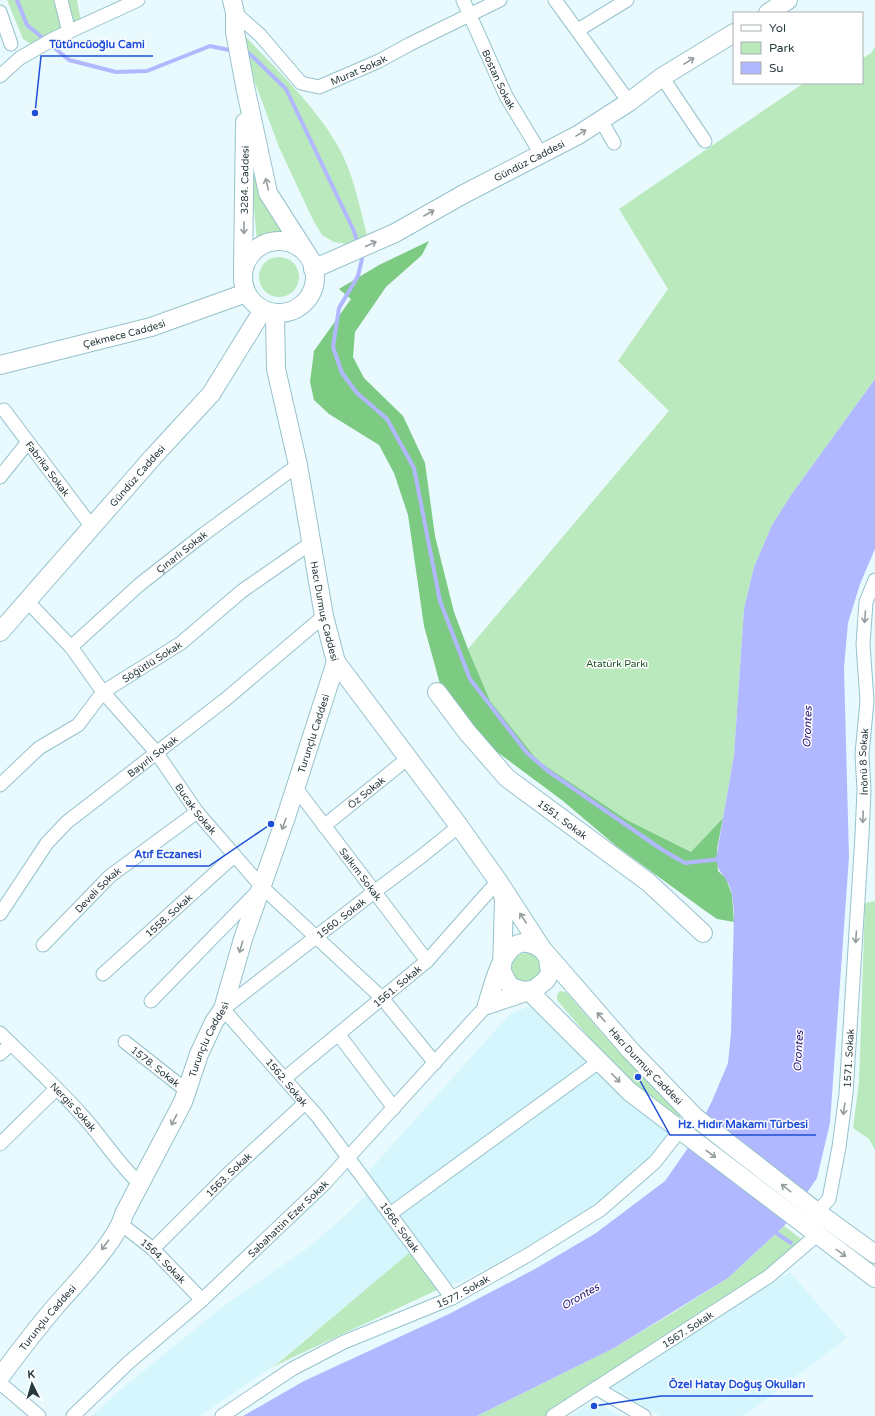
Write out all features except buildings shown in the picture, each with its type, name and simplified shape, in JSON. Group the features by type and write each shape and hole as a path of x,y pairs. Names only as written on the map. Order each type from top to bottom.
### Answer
{"main road":[{"name":"3284. Caddesi","path":"234,7 235,32 268,193 310,261"},
{"name":"Gündüz Caddesi","path":"310,261 347,255 395,233 462,194 578,135 629,102 662,77 733,34"},
{"name":"3284. Caddesi","path":"243,270 246,91"},
{"path":"276,241 288,242 298,247 310,261 315,281 311,295 299,307 287,312 269,311 252,301 246,293 243,281 243,270 247,259 255,250 265,244 276,241"},
{"name":"Çekmece Caddesi","path":"0,365 151,327 246,293"},
{"name":"Gündüz Caddesi","path":"0,632 28,602 153,457 211,394 269,311"},
{"name":"Hacı Durmuş Caddesi","path":"269,311 276,369 298,465 324,616 336,662 499,882 544,951 548,958 550,973 541,986 529,991 520,991 508,983 502,972 504,898 499,882"},
{"name":"Turunçlu Caddesi","path":"0,1376 54,1308 82,1276 121,1224 124,1214 141,1185 183,1102 199,1054 214,1022 223,1009 243,939 286,817 336,662"},
{"name":"1551. Sokak","path":"436,692 466,732 507,778 648,882 703,933"},
{"name":"Hacı Durmuş Caddesi","path":"502,961 508,950 523,943 530,943 544,951 631,1051 695,1117 816,1212 875,1254"},
{"name":"Sabahattin Ezer Sokak","path":"487,1005 502,961"},
{"path":"487,1005 529,991"},
{"name":"Hacı Durmuş Caddesi","path":"529,991 630,1092 875,1278"}],"street":[{"path":"60,0 69,32"},
{"path":"0,76 20,58 55,38 138,0"},
{"name":"Bostan Sokak","path":"463,0 506,96 541,154"},
{"name":"Murat Sokak","path":"234,7 301,83 319,87 379,61 410,44 500,0"},
{"path":"555,0 629,102"},
{"path":"578,30 627,0"},
{"path":"0,12 6,43 20,58"},
{"path":"662,77 705,141"},
{"path":"601,120 614,143"},
{"name":"Fabrika Sokak","path":"4,410 92,527"},
{"path":"0,477 28,442"},
{"name":"Çınarlı Sokak","path":"71,647 139,585 204,534 298,465"},
{"name":"Söğütlü Sokak","path":"0,785 39,748 78,725 103,692 181,643 242,591 311,543"},
{"name":"İnönü 8 Sokak","path":"858,898 864,790 869,775 862,754 868,701 863,644 866,602 875,580"},
{"name":"Bucak Sokak","path":"28,602 71,647 103,692 156,752 196,812 234,856 262,887 382,998 436,1063"},
{"name":"Bayırlı Sokak","path":"0,914 47,843 67,822 226,699 324,616"},
{"name":"Öz Sokak","path":"324,826 408,759"},
{"name":"Salkım Sokak","path":"295,787 427,961"},
{"name":"Develi Sokak","path":"43,945 110,876 196,812"},
{"name":"1560. Sokak","path":"223,1009 422,856 458,826"},
{"name":"1558. Sokak","path":"103,974 234,856"},
{"name":"1561. Sokak","path":"285,1078 427,961 499,882"},
{"path":"151,1001 262,887"},
{"name":"1571. Sokak","path":"816,1212 829,1199 840,1140 846,1094 858,898"},
{"name":"Sabahattin Ezer Sokak","path":"73,1416 128,1363 202,1300 324,1184 436,1063 487,1005"},
{"name":"1562. Sokak","path":"223,1009 285,1078 349,1157"},
{"name":"Nergis Sokak","path":"0,1033 80,1113 106,1142 130,1174 141,1185"},
{"path":"338,1035 394,1108"},
{"name":"1578. Sokak","path":"125,1042 187,1091"},
{"path":"0,1054 11,1044"},
{"path":"390,1214 600,1061"},
{"path":"0,1144 56,1089"},
{"name":"1563. Sokak","path":"153,1249 229,1173 305,1103"},
{"name":"1577. Sokak","path":"222,1416 305,1362 344,1342 452,1298 528,1255 600,1210 655,1162 680,1130"},
{"name":"1566. Sokak","path":"349,1157 452,1298"},
{"name":"1564. Sokak","path":"121,1224 153,1249 202,1300"},
{"name":"1567. Sokak","path":"552,1416 768,1277 813,1232"},
{"path":"0,1383 39,1416"},
{"path":"596,1388 644,1416"}],"shaded area":[{"path":"528,1007 548,1013 670,1132 638,1172 589,1209 518,1252 465,1280 437,1290 409,1253 272,1367 200,1416 91,1416 124,1387 226,1304 309,1247 347,1214 376,1185 367,1173 511,1013"},
{"path":"790,1272 847,1338 743,1416 660,1416 610,1386"},
{"path":"593,1401 621,1416 571,1416"}],"green space":[{"path":"7,0 77,0 81,22 34,46 23,39"},
{"path":"244,35 299,93 325,125 344,158 351,176 367,235 348,244 334,242 322,235 313,220 279,147 254,80"},
{"name":"Atatürk Parkı","path":"875,47 875,379 791,495 772,525 754,567 744,609 734,755 723,818 691,852 627,820 538,761 490,702 468,649 669,411 618,361 668,289 619,209 803,84 863,84 863,58 871,53"},
{"path":"249,154 284,234 265,235 257,241"},
{"path":"429,241 422,255 386,287 355,332 353,357 364,378 403,416 425,463 435,536 454,612 490,701 538,761 627,820 691,852 723,818 717,849 718,871 726,878 732,895 734,922 717,919 704,910 615,845 563,801 489,746 440,684 424,626 408,515 394,473 379,445 329,414 314,400 310,382 314,351 351,299 339,289 379,265"},
{"path":"279,257 293,263 299,277 293,291 279,297 265,291 259,277 265,263"},
{"path":"875,901 875,1150 869,1139 853,1128 859,1082 865,903"},
{"path":"527,953 538,957 542,968 538,979 527,983 516,979 512,968 516,957"},
{"path":"560,991 566,992 607,1039 683,1113 682,1116 679,1117 645,1095 600,1050 557,1000 557,995"},
{"path":"784,1226 809,1245 551,1416 477,1416 614,1348 676,1311 728,1278"},
{"path":"409,1253 437,1290 272,1367 283,1359"}],"water":[{"name":"Orontes","path":"875,379 875,549 860,584 848,623 844,668 849,857 830,1123 817,1178 784,1226 728,1278 614,1348 477,1416 243,1416 304,1381 449,1314 535,1269 596,1233 665,1181 688,1148 712,1101 728,1063 731,1033 734,914 730,887 717,865 716,859 734,755 744,609 754,567 772,525 791,495"}],"waterway":[{"path":"17,0 27,25 69,60 116,72 147,71 210,46 234,51"},
{"path":"243,53 250,54 286,89 354,231 358,245"},
{"path":"361,254 362,259 358,276 339,308 333,347 342,373 357,393 387,419 414,468 440,601 470,679 527,753 548,771 661,849 685,863 721,859"},
{"path":"772,1230 791,1243"}],"place":[{"name":"Tütüncüoğlu Cami","path":"35,113"},
{"name":"Atıf Eczanesi","path":"271,824"},
{"name":"Hz. Hıdır Makamı Türbesi","path":"638,1077"},
{"name":"Özel Hatay Doğuş Okulları","path":"594,1406"}]}
